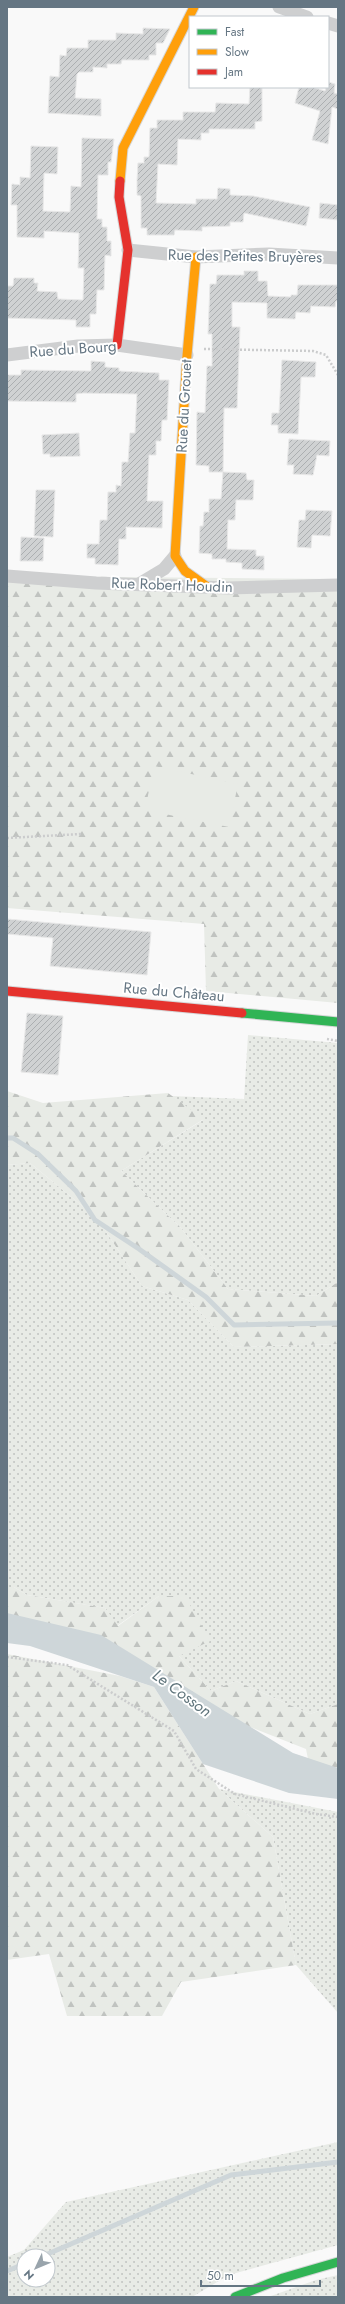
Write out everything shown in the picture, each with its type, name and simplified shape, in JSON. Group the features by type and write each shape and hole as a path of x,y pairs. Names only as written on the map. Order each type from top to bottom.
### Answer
{"street":[{"path":"189,16 194,7"},
{"path":"279,7 304,16"},
{"path":"117,345 128,250 119,197 123,148 189,17"},
{"name":"Rue des Petites Bruyères","path":"128,250 196,257 269,254 338,258"},
{"name":"Rue du Grouet","path":"175,556 187,352 196,257"},
{"name":"Rue du Bourg","path":"7,355 78,346 117,345 187,352"},
{"path":"139,584 164,569 175,556 185,571 206,586"},
{"name":"Rue Robert Houdin","path":"7,576 228,588 338,585"},
{"name":"Rue du Château","path":"7,991 338,1022"},
{"path":"235,2297 283,2278 338,2262"}],"path":[{"path":"187,352 313,351 326,355 338,375"},
{"path":"7,838 81,834"},
{"path":"7,1657 67,1665 174,1731 196,1769 234,1794 316,1814 338,1817"}],"green space":[{"path":"7,576 338,579 338,1003 206,991 204,924 7,908"},
{"path":"154,766 238,784 229,827 145,810"},
{"path":"248,1035 338,1043 338,1282 316,1296 228,1289 181,1228 121,1171 203,1120 172,1096 244,1099"},
{"path":"7,1091 43,1103 168,1093 204,1119 121,1171 181,1228 228,1289 316,1296 338,1282 338,1344 234,1347 188,1300 142,1286 97,1218 30,1163 7,1165"},
{"path":"30,1163 97,1218 142,1286 188,1300 234,1347 338,1344 338,1704 310,1714 236,1681 211,1691 179,1656 159,1596 117,1626 105,1608 27,1595 14,1587 7,1587 7,1165"},
{"path":"7,1587 14,1587 27,1595 105,1608 118,1626 159,1596 185,1596 210,1641 179,1656 211,1691 236,1681 310,1714 338,1704 338,1772 310,1769 306,1749 225,1717 7,1621"},
{"path":"7,1654 120,1676 154,1687 219,1789 273,1837 296,1965 181,1982 162,2016 67,2016 49,1954 7,1960"},
{"path":"219,1789 338,1812 338,2013 296,1965 273,1837"},
{"path":"338,2142 338,2245 229,2275 192,2297 7,2297 7,2257 16,2253 16,2288 56,2288 56,2248 26,2248 66,2202"},
{"path":"338,2275 338,2297 268,2297 316,2280"}],"water":[{"name":"Le Cosson","path":"7,1613 101,1635 293,1753 338,1768 338,1799 289,1793 203,1764 154,1687 30,1646 7,1643"}],"building":[{"path":"143,28 170,29 163,43 156,43 156,55 149,55 149,60 122,60 121,64 107,64 107,68 93,67 93,72 79,72 77,74 75,98 101,99 101,116 48,113 50,76 59,77 60,55 66,56 67,48 88,48 88,40 116,40 116,33 143,34"},
{"path":"329,82 335,84 334,93 338,94 338,109 332,107 328,144 312,140 320,111 295,103 299,88 315,88 325,91 326,88 329,88"},
{"path":"250,88 262,88 262,121 255,122 255,129 209,129 209,133 201,133 201,140 178,139 177,165 158,164 156,203 196,204 196,199 217,199 218,188 230,189 230,195 253,196 310,207 306,226 244,213 243,222 230,222 230,226 202,227 202,231 175,230 174,235 147,235 147,228 141,228 141,196 137,195 137,180 138,163 144,163 144,157 149,157 150,128 157,128 157,120 183,120 183,112 215,112 216,103 249,104"},
{"path":"82,138 114,139 111,162 108,162 108,175 98,175 97,219 102,219 102,227 107,227 107,241 111,241 111,256 105,255 104,290 97,290 96,314 90,314 90,327 76,327 76,320 7,318 7,286 13,286 14,278 34,278 34,283 38,283 37,291 57,292 58,299 83,300 84,268 78,268 79,233 44,231 44,238 17,237 17,205 11,205 12,184 20,185 20,177 30,178 31,146 58,147 57,174 44,173 43,211 70,212 71,186 81,187"},
{"path":"320,203 338,205 338,220 319,218"},
{"path":"244,271 258,271 258,281 267,281 268,296 291,297 291,295 297,295 298,285 338,285 338,301 336,301 335,307 311,306 310,313 296,312 295,319 267,318 267,303 232,302 232,327 240,327 237,408 224,408 223,472 209,472 209,466 196,465 197,412 205,413 207,366 212,366 212,334 208,334 210,284 216,284 217,275 244,275"},
{"path":"282,360 316,362 315,377 301,377 298,434 278,433 278,425 271,425 272,413 279,413"},
{"path":"91,361 105,362 105,367 119,368 119,371 159,373 159,380 169,380 167,420 162,420 161,441 156,441 156,455 149,455 147,501 163,501 162,528 126,527 126,539 119,539 118,565 95,564 95,558 87,558 87,544 99,544 100,520 107,520 108,492 116,492 116,485 121,486 122,462 128,462 130,433 135,433 137,394 83,393 76,394 76,402 7,401 7,375 21,375 21,370 91,371"},
{"path":"79,433 80,456 50,457 50,454 43,454 42,435"},
{"path":"289,439 330,441 329,456 317,455 313,475 293,474 294,465 287,465"},
{"path":"223,472 246,473 247,480 254,480 253,500 236,500 235,520 228,520 227,549 256,550 256,556 264,556 264,570 242,569 242,563 226,562 226,559 212,559 212,554 199,553 200,526 203,526 204,512 209,512 209,499 221,499"},
{"path":"36,490 55,490 53,537 34,536"},
{"path":"306,510 332,511 330,536 312,535 311,548 297,547 299,520 305,520"},
{"path":"21,537 44,538 43,561 20,561"},
{"path":"7,919 151,932 147,975 50,966 53,938 7,934"},
{"path":"27,1013 63,1016 58,1075 21,1072"}],"waterway":[{"path":"7,1138 13,1138 38,1154 76,1191 95,1220 139,1249 206,1297 234,1325 338,1323"},
{"path":"56,2250 231,2175 338,2162"},
{"path":"7,2271 16,2267"}],"traffic: fast":[{"path":"242,1013 338,1022"},
{"path":"235,2297 283,2278 338,2262"}],"traffic: slow":[{"path":"189,16 194,7"},
{"path":"120,181 123,148 189,17"},
{"path":"196,257 187,355 175,556 185,571 206,586"}],"traffic: jam":[{"path":"117,345 128,250 119,197 120,181"},
{"path":"7,991 242,1013"}]}
